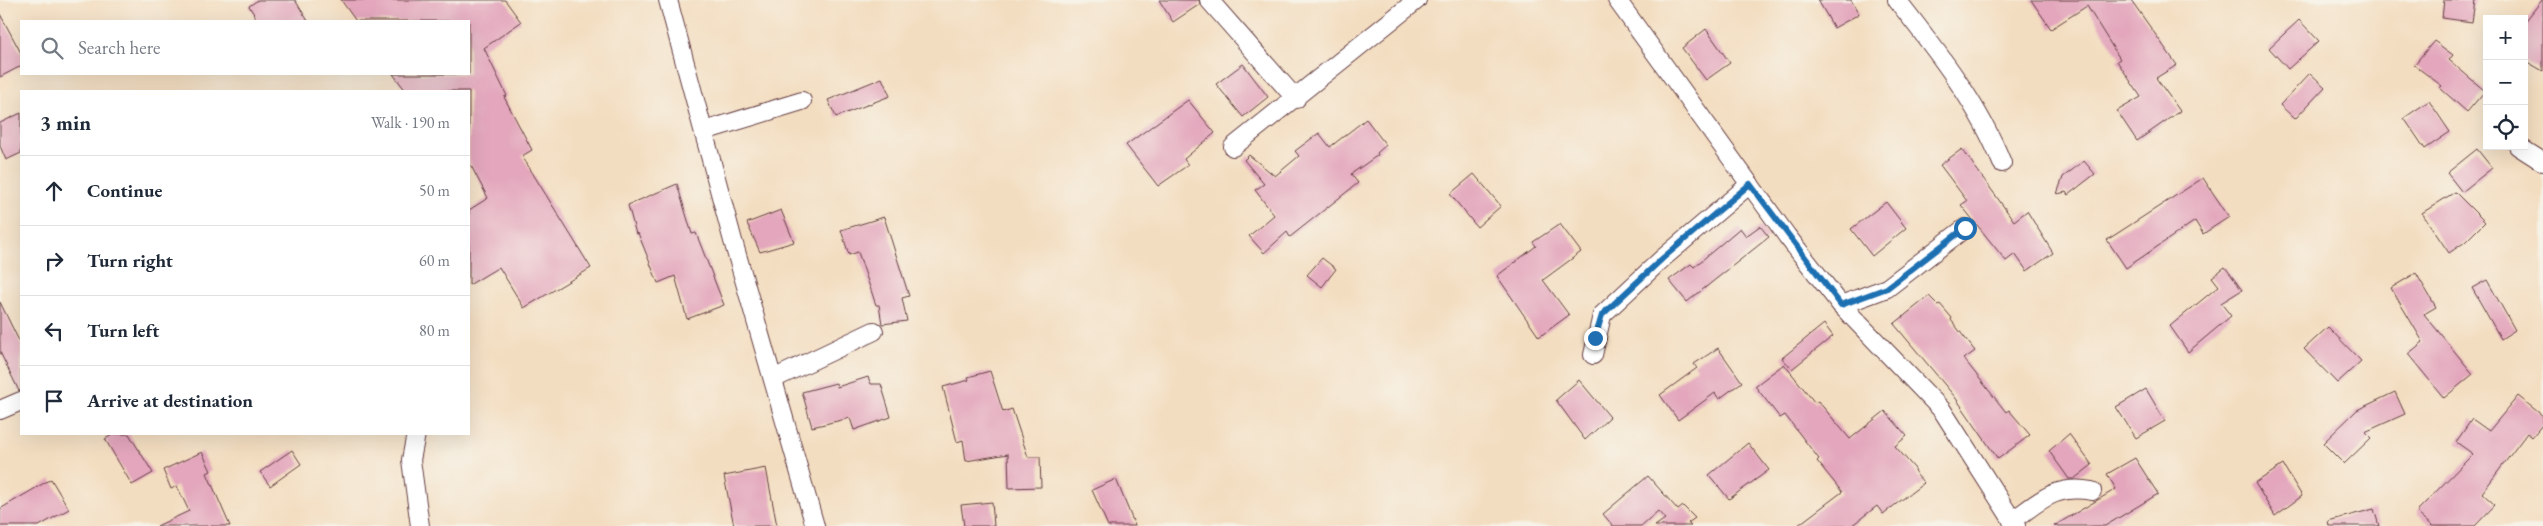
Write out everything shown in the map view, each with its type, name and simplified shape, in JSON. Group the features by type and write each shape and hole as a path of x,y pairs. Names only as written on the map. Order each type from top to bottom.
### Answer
{"street":[{"path":"668,0 815,526"},
{"path":"1209,0 1296,99"},
{"path":"1233,147 1296,99 1417,0"},
{"path":"1617,0 1750,184 1841,305 1942,410 2014,524 2046,496 2060,490 2078,488 2092,491"},
{"path":"1897,0 1966,93 1992,139 2002,163"},
{"path":"704,131 802,101"},
{"path":"2524,150 2543,162"},
{"path":"1592,355 1602,315 1663,258 1750,184"},
{"path":"1841,305 1887,288 1965,228"},
{"path":"773,379 874,331"},
{"path":"0,410 20,401"},
{"path":"416,435 411,460 420,526"}],"building":[{"path":"258,0 295,0 307,20 257,20 249,6"},
{"path":"341,0 505,0 521,22 484,48 507,96 504,97 532,150 522,156 591,268 524,308 499,267 470,284 470,209 488,198 470,164 470,90 405,90 394,75 470,75 470,20 355,20"},
{"path":"1159,0 1199,0 1200,4 1173,22"},
{"path":"1818,0 1851,0 1859,14 1834,28"},
{"path":"2031,0 2131,0 2177,65 2156,78 2180,111 2137,141 2117,111 2141,97 2117,61 2120,59 2087,6 2051,29"},
{"path":"2444,0 2475,0 2472,22 2442,18"},
{"path":"2543,0 2543,71 2528,62 2528,18"},
{"path":"0,14 20,51 20,67 0,77"},
{"path":"2299,20 2319,41 2288,69 2269,48"},
{"path":"1706,29 1730,63 1706,80 1682,48"},
{"path":"2434,41 2453,55 2449,60 2483,89 2483,93 2467,112 2440,88 2442,86 2414,65"},
{"path":"1243,64 1268,97 1243,117 1216,84"},
{"path":"2310,73 2325,87 2295,119 2280,105"},
{"path":"882,78 890,96 836,117 828,100"},
{"path":"1188,100 1215,133 1184,159 1188,165 1158,186 1126,145"},
{"path":"2429,101 2450,132 2425,149 2404,118"},
{"path":"20,113 20,153 6,160 0,146 0,123"},
{"path":"1366,119 1386,145 1377,153 1378,155 1351,174 1358,183 1290,237 1287,232 1264,253 1249,236 1274,215 1255,190 1264,184 1244,160 1249,155 1275,176 1299,156 1295,151 1319,133 1330,147"},
{"path":"1962,149 2014,221 2027,211 2053,253 2027,271 2015,254 2006,261 1961,205 1967,201 1940,165"},
{"path":"2477,149 2492,168 2462,192 2447,173"},
{"path":"2084,161 2095,174 2068,195 2066,192 2057,194 2063,177"},
{"path":"1474,174 1501,206 1477,227 1450,194"},
{"path":"2203,178 2229,217 2203,234 2195,221 2126,268 2107,240"},
{"path":"677,184 692,234 696,233 724,305 687,319 675,276 658,283 638,233 636,234 628,205"},
{"path":"2455,192 2485,222 2465,242 2449,253 2422,213"},
{"path":"1886,202 1906,228 1872,256 1851,229"},
{"path":"781,210 794,242 760,252 747,223"},
{"path":"884,217 909,296 902,298 907,321 882,324 879,305 876,305 858,252 849,255 841,230"},
{"path":"1560,224 1581,252 1543,280 1569,315 1539,337 1497,276 1536,246 1533,242"},
{"path":"1760,226 1769,237 1687,302 1669,280 1691,264 1694,267 1740,228 1746,236"},
{"path":"1322,258 1336,269 1322,287 1307,275"},
{"path":"2225,267 2242,290 2221,303 2231,316 2188,352 2170,326 2219,286 2212,277"},
{"path":"2416,273 2436,307 2424,314 2473,374 2444,398 2408,354 2423,342 2391,288"},
{"path":"2487,280 2515,330 2501,339 2472,288"},
{"path":"1929,296 1938,305 1940,304 1952,318 1951,320 1975,351 1964,359 2006,412 2009,410 2030,435 1998,459 1955,397 1894,324"},
{"path":"0,302 20,343 20,391 0,352"},
{"path":"1824,324 1833,336 1792,369 1782,358"},
{"path":"2328,327 2361,361 2337,383 2304,349"},
{"path":"1718,348 1742,382 1719,399 1715,393 1678,420 1660,395 1697,368 1694,364"},
{"path":"1784,364 1815,403 1818,401 1850,439 1885,411 1907,436 1895,446 1915,469 1916,474 1924,483 1883,514 1877,506 1851,526 1797,526 1842,492 1817,461 1819,459 1785,415 1780,418 1755,386"},
{"path":"990,371 1003,412 1012,409 1028,457 1040,457 1041,487 1009,488 1008,454 966,461 963,440 957,442 943,387 969,380 968,377"},
{"path":"868,377 871,384 881,384 891,417 854,430 850,418 812,427 802,392 836,383 837,387"},
{"path":"1579,380 1610,417 1585,440 1556,400"},
{"path":"2146,389 2165,421 2136,438 2116,407"},
{"path":"2395,392 2405,414 2365,432 2371,438 2344,464 2323,443 2357,410"},
{"path":"2518,396 2543,416 2543,424 2532,437 2527,433 2482,493 2495,505 2475,526 2432,526 2418,514 2418,510 2473,454 2456,442 2472,419 2489,431"},
{"path":"2069,434 2092,465 2074,479 2069,479 2049,451"},
{"path":"112,435 130,435 153,473 132,485 105,439"},
{"path":"1748,443 1769,470 1729,499 1709,475"},
{"path":"292,450 301,464 270,486 260,472"},
{"path":"202,452 211,471 207,473 230,526 157,526 189,511 177,486 171,489 163,470"},
{"path":"2135,458 2158,494 2105,526 2054,526 2116,489 2107,474"},
{"path":"2283,465 2302,496 2275,516 2255,483"},
{"path":"766,468 777,526 734,526 724,476"},
{"path":"1648,476 1678,510 1683,506 1695,518 1688,523 1691,526 1655,526 1665,519 1658,511 1641,526 1613,526 1603,514"},
{"path":"51,479 69,509 39,526 0,526 0,509"},
{"path":"1116,479 1135,526 1108,526 1092,490"},
{"path":"992,502 994,526 964,526 961,505"},
{"path":"2374,509 2379,526 2329,526 2328,521"}],"route":[{"path":"1595,338 1602,315 1620,297 1750,184 1787,236 1841,305 1887,288 1965,228"}]}
